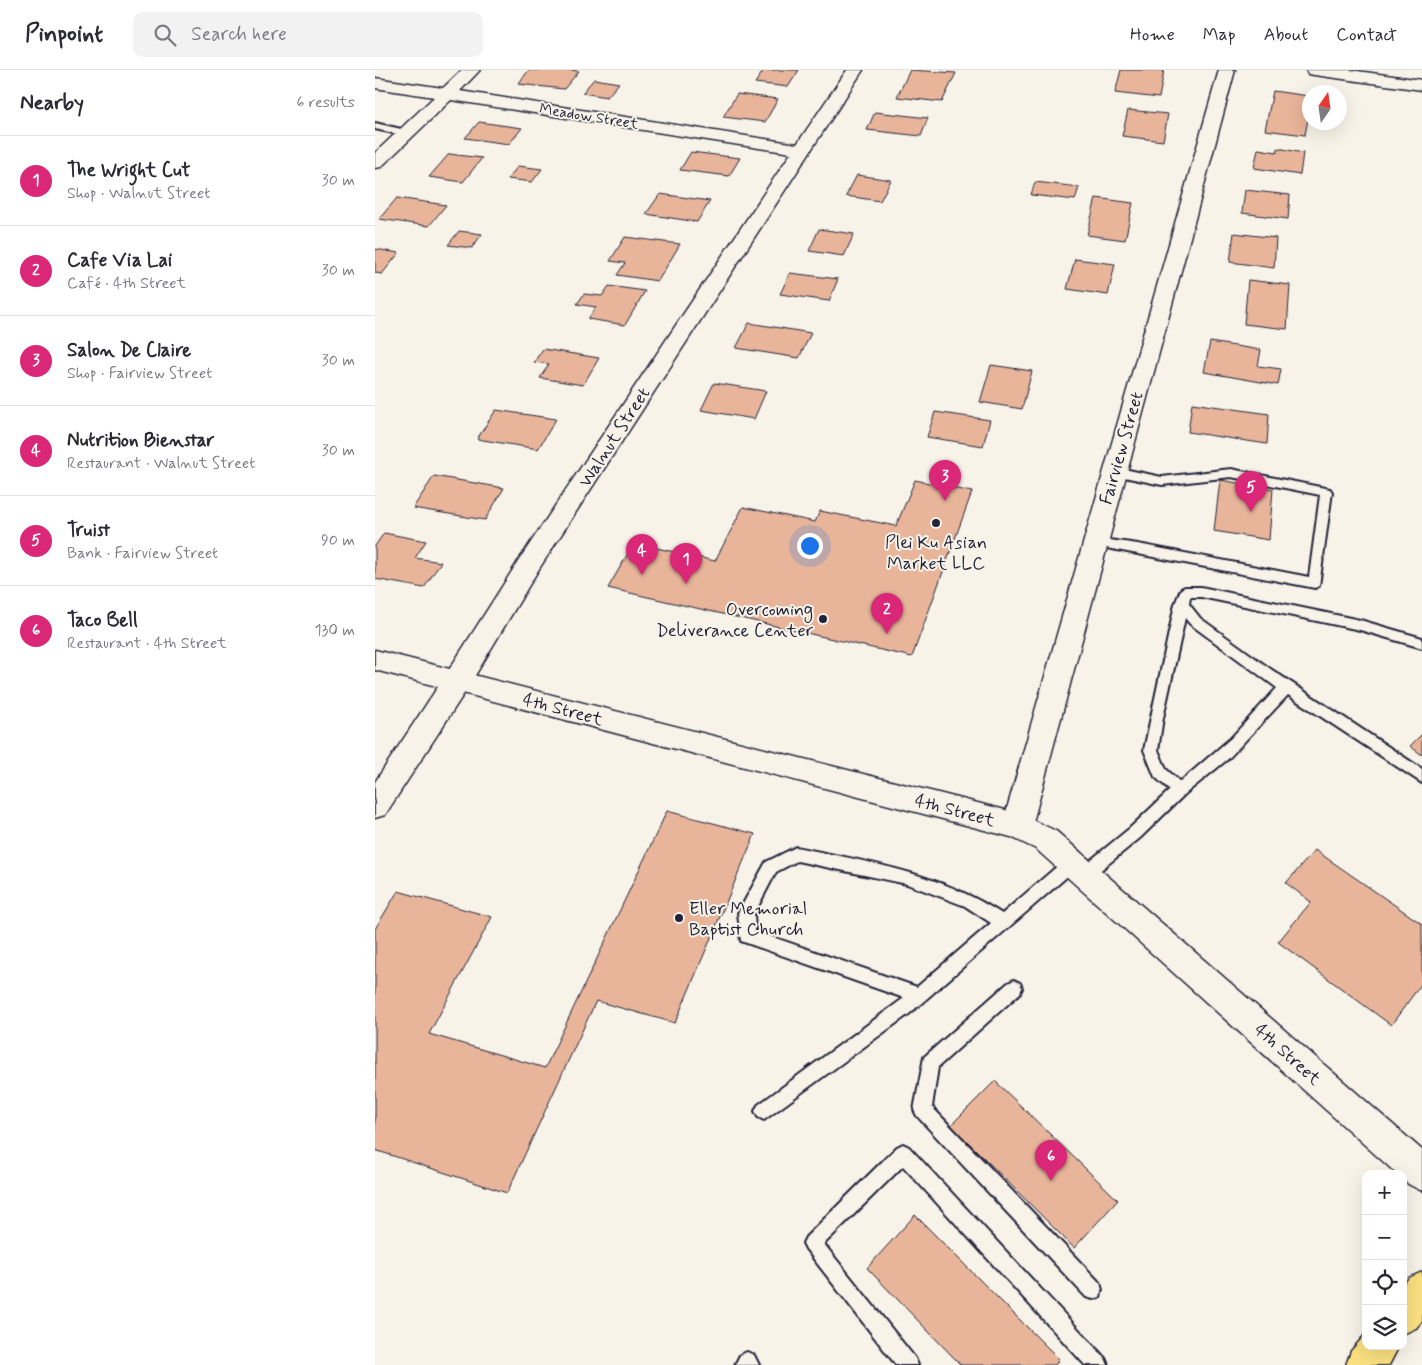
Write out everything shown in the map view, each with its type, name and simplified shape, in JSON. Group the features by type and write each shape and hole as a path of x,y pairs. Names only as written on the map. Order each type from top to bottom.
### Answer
{"main road":[{"path":"1407,1310 1422,1291"},
{"path":"1365,1365 1377,1350"}],"street":[{"path":"375,163 472,70"},
{"name":"Walnut Street","path":"375,806 457,681 528,566 855,70"},
{"name":"Fairview Street","path":"1017,826 1114,471 1227,70"},
{"path":"1314,70 1422,85"},
{"name":"Meadow Street","path":"375,83 803,150"},
{"name":"4th Street","path":"375,660 1017,826 1045,840 1079,868 1422,1173"}],"lane":[{"path":"375,126 407,133"},
{"path":"1095,542 1315,583 1326,492 1231,472 1162,481 1114,471"},
{"path":"1180,790 1160,773 1151,750 1185,592 1201,592 1360,625 1422,643"},
{"path":"1181,604 1195,620 1286,687 1422,777"},
{"path":"764,1112 918,995 1002,922 1079,868 1135,833 1180,790 1208,769 1251,729 1286,687"},
{"path":"918,995 747,936 746,913 771,867 796,854 907,877 970,901 1002,922"},
{"path":"1014,988 930,1063 923,1110 1093,1290"},
{"path":"908,1365 812,1244 903,1153 1098,1365"},
{"path":"745,1365 747,1362 749,1365"}],"building":[{"path":"529,70 579,71 564,89 518,84"},
{"path":"764,70 799,70 788,87 755,83"},
{"path":"910,70 956,73 942,102 897,97"},
{"path":"1121,70 1164,70 1159,98 1115,93"},
{"path":"594,79 619,83 607,97 582,93"},
{"path":"1273,91 1302,95 1302,130 1306,130 1305,135 1265,130"},
{"path":"737,94 778,99 765,122 723,117"},
{"path":"1128,110 1168,114 1163,141 1122,136"},
{"path":"875,112 928,118 921,136 867,130"},
{"path":"479,122 522,128 509,144 465,138"},
{"path":"1278,148 1303,153 1300,175 1254,168 1258,149 1277,152"},
{"path":"691,152 740,158 729,176 680,170"},
{"path":"449,154 482,158 463,182 429,177"},
{"path":"518,166 542,169 532,182 508,179"},
{"path":"857,175 891,180 880,201 846,196"},
{"path":"1035,182 1079,187 1075,200 1031,195"},
{"path":"1245,190 1290,195 1288,219 1242,213"},
{"path":"660,194 710,201 697,222 646,214"},
{"path":"397,198 446,205 429,226 379,219"},
{"path":"1096,198 1133,203 1125,240 1087,235"},
{"path":"819,229 854,234 844,256 809,251"},
{"path":"459,231 482,234 472,248 448,245"},
{"path":"1234,233 1276,238 1274,268 1230,262"},
{"path":"625,237 680,244 658,281 617,275 625,263 610,261"},
{"path":"375,249 399,253 382,274 375,273"},
{"path":"1075,259 1115,264 1108,295 1067,289"},
{"path":"790,273 838,279 829,301 780,294"},
{"path":"1248,280 1290,285 1287,329 1244,324"},
{"path":"609,286 645,291 625,325 588,319 596,307 577,304 584,294 602,296"},
{"path":"749,323 811,333 799,358 736,348"},
{"path":"1210,342 1261,350 1258,366 1281,369 1278,385 1204,372"},
{"path":"543,349 599,358 583,385 540,378 549,364 534,362"},
{"path":"991,365 1032,371 1022,409 980,402"},
{"path":"714,383 766,391 754,419 701,410"},
{"path":"1192,403 1269,414 1267,444 1188,432"},
{"path":"496,410 556,419 538,449 477,439"},
{"path":"935,412 990,420 983,446 927,437"},
{"path":"434,476 504,488 485,520 413,508"},
{"path":"915,480 972,492 912,657 608,588 634,543 715,561 743,507 815,522 820,511 896,526"},
{"path":"1220,480 1273,489 1269,540 1214,531"},
{"path":"384,533 426,541 415,558 441,562 424,588 375,579 375,546"},
{"path":"1422,734 1422,755 1410,746"},
{"path":"667,811 755,834 675,1023 596,1001 507,1193 375,1150 375,929 398,891 492,917 429,1034 545,1068"},
{"path":"1315,850 1422,924 1422,983 1391,1025 1278,942 1311,902 1286,883"},
{"path":"995,1081 1118,1200 1074,1248 951,1125"},
{"path":"915,1215 1059,1359 1055,1365 961,1365 867,1268"}],"place":[{"name":"Salon De Claire","path":"945,501"},
{"name":"Truist","path":"1251,512"},
{"name":"Plei Ku Asian Market LLC","path":"936,523"},
{"name":"Nutrition Bienstar","path":"642,575"},
{"name":"The Wright Cut","path":"686,584"},
{"name":"Overcoming Deliverance Center","path":"823,619"},
{"name":"Cafe Via Lai","path":"887,634"},
{"name":"Eller Memorial Baptist Church","path":"679,918"},
{"name":"Taco Bell","path":"1051,1181"}]}
